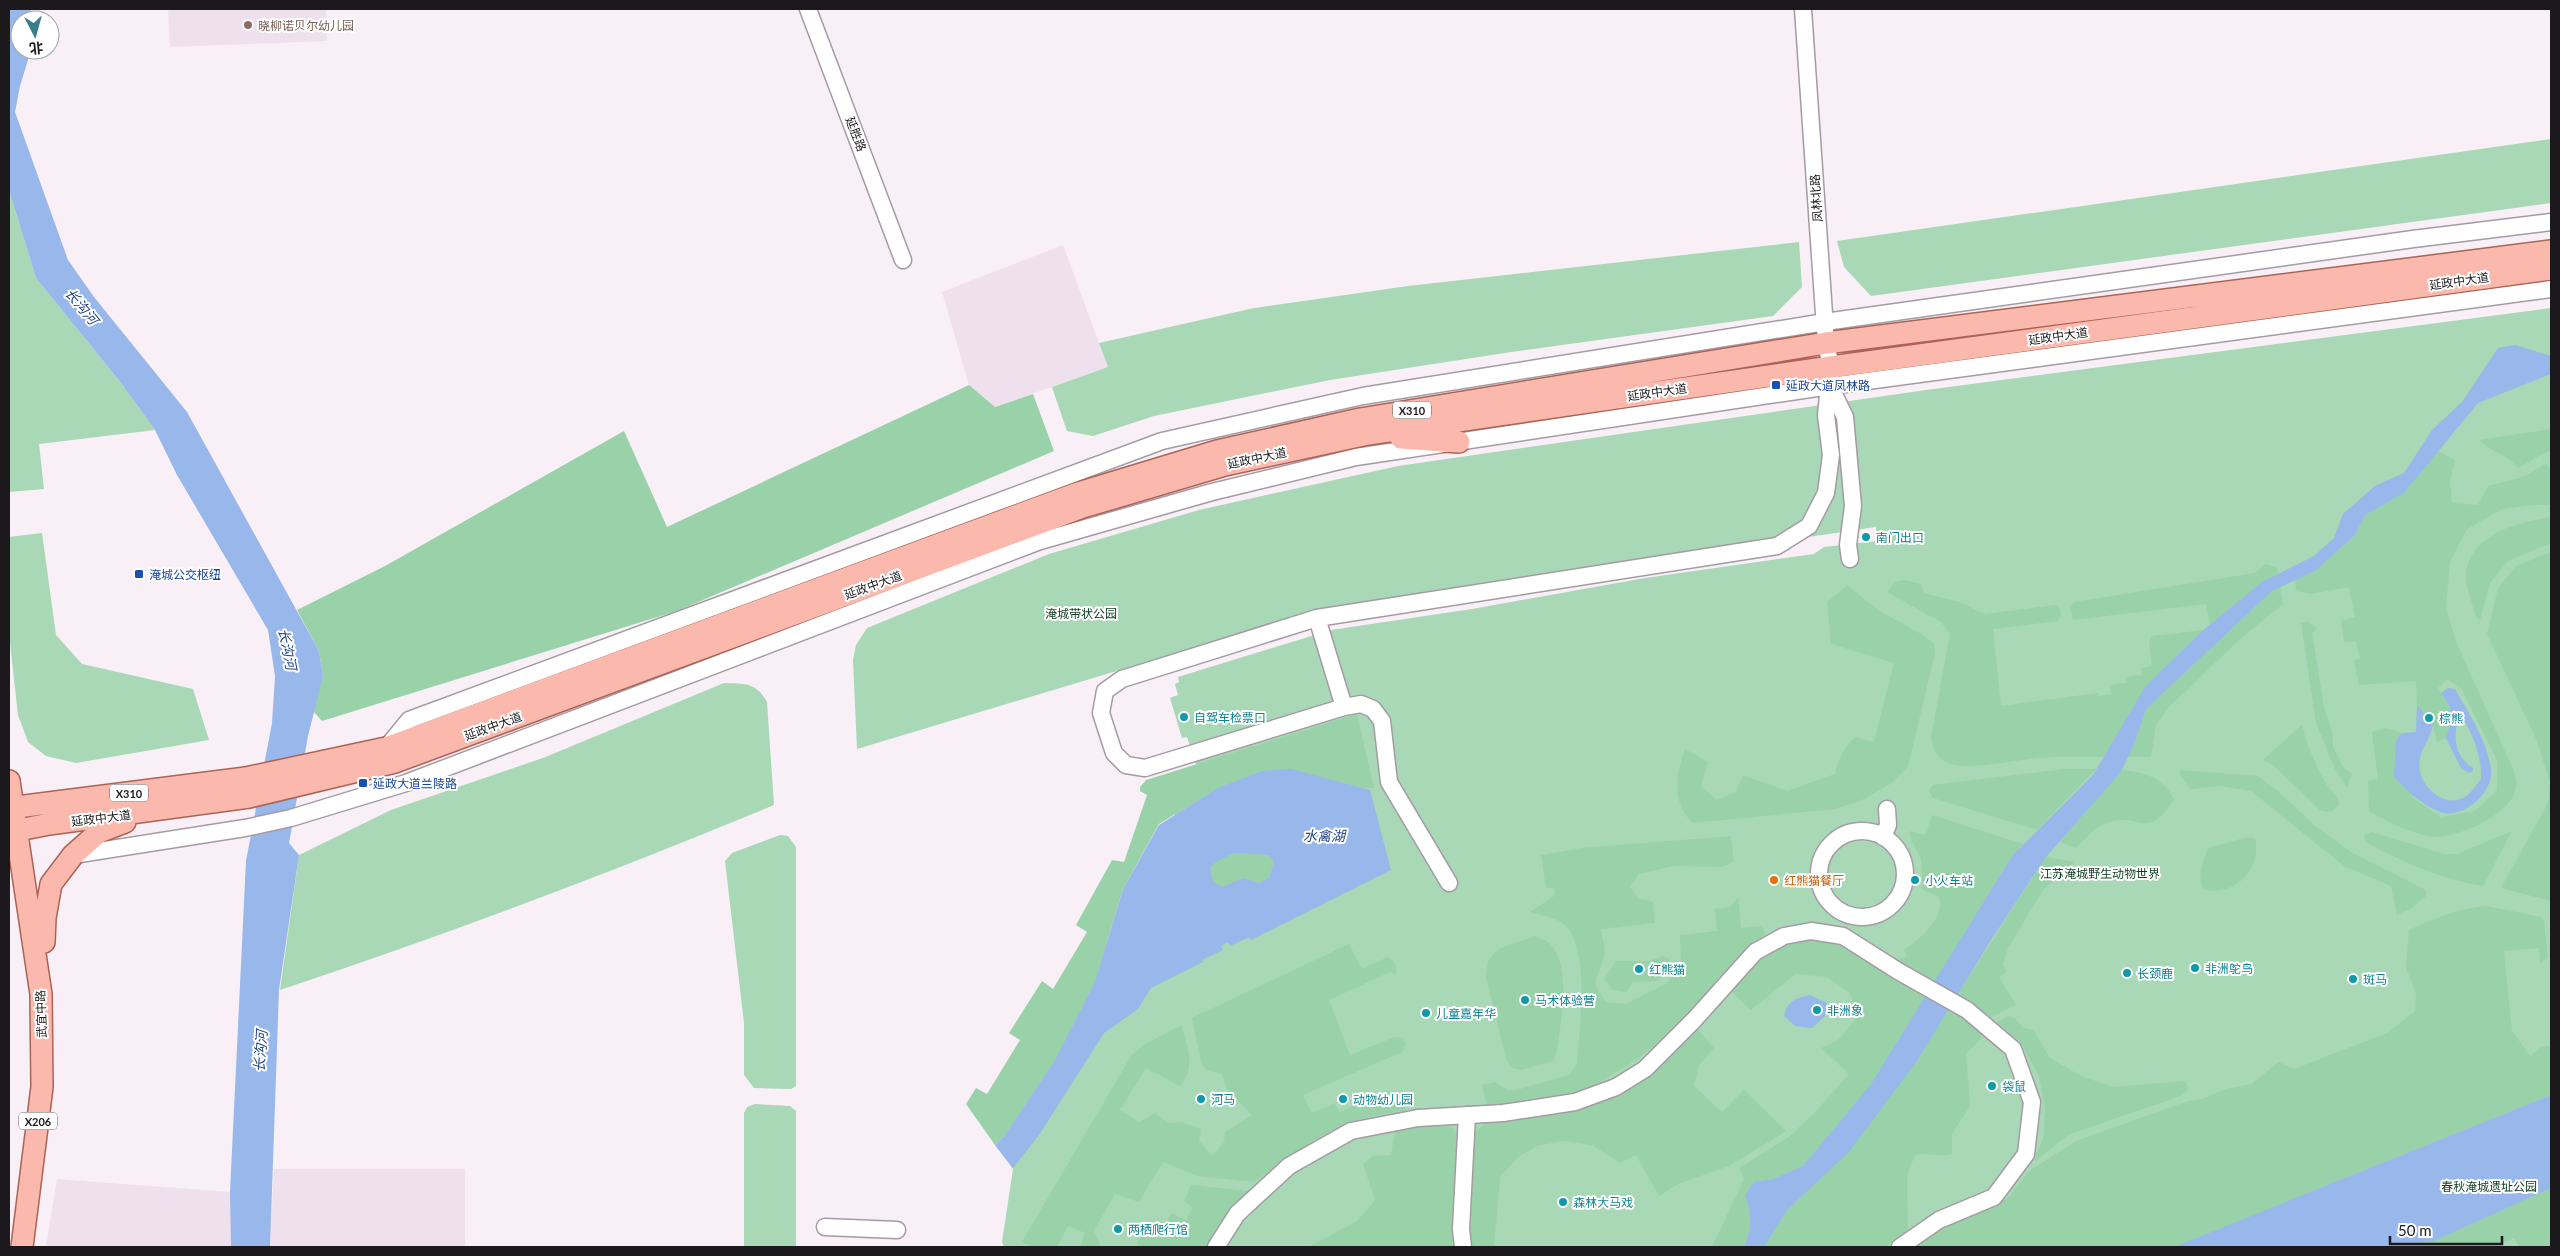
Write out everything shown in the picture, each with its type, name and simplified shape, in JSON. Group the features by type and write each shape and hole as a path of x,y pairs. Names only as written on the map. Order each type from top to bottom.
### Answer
{"main road":[{"name":"延政中大道","path":"391,755 1075,494 1217,451 1360,419 1826,333 2551,250"},
{"name":"延政中大道","path":"13,832 49,824 150,812 391,755 1083,507 1225,465 1360,436 1831,376 2551,269"},
{"path":"1360,436 1459,442"},
{"name":"武宜中路","path":"9,781 13,832 41,994 42,1087 22,1247"},
{"name":"延政中大道","path":"11,808 247,788"},
{"path":"41,994 45,918 51,884 73,854 99,832 150,812"}],"street":[{"name":"延胜路","path":"808,9 903,260"},
{"name":"凤林北路","path":"1803,9 1826,333 1831,376"},
{"path":"1826,333 2413,239 2551,222"},
{"path":"73,854 245,828 291,818 406,783 1040,541 1212,492 1346,460 1459,442 1831,376 2551,289"},
{"path":"1831,376 1846,417 1853,506 1848,545 1850,559"},
{"path":"1448,883 1389,782 1382,722 1373,709 1361,704 1344,706 1145,768 1126,765 1114,753 1101,713 1105,691 1122,679 1317,618 1777,546 1808,526 1826,493 1831,456 1826,415 1831,376"},
{"path":"1317,618 1344,706"},
{"path":"1883,837 1888,825 1887,809"},
{"path":"1860,832 1883,837 1897,848 1903,861 1905,875 1903,889 1896,902 1885,911 1871,916 1850,915 1831,904 1823,892 1820,879 1820,865 1826,852 1835,842 1846,835 1860,832"},
{"path":"1843,936 1850,915"},
{"path":"1216,1247 1237,1214 1289,1166 1351,1131 1418,1118 1503,1112 1575,1102 1616,1087 1644,1069 1659,1055 1694,1020 1754,952 1784,936 1811,931 1843,936 1898,971 1967,1010 2013,1049 2032,1102 2026,1154 1994,1197 1939,1220 1900,1247"},
{"path":"1463,1247 1461,1229 1467,1114"},
{"path":"825,1227 897,1230"}],"shaded area":[{"name":"晓柳诺贝尔幼儿园","path":"168,9 326,9 327,41 170,47"},
{"path":"1063,245 1108,367 995,407 969,385 942,292"},
{"path":"274,1169 465,1169 465,1247 270,1247"},
{"path":"57,1179 230,1192 231,1247 46,1247"}],"green space":[{"path":"2551,139 2551,203 1871,296 1844,267 1837,241"},
{"path":"9,190 36,278 121,383 155,430 39,444 44,489 9,492"},
{"path":"1799,242 1802,287 1773,316 1511,352 1330,380 1154,416 1093,436 1067,431 1052,387 1108,367 1099,343 1254,308 1408,286"},
{"name":"江苏淹城野生动物世界","path":"2551,308 2551,1247 1004,1247 1002,1242 1013,1169 995,1145 1005,1135 1198,771 1187,737 1182,738 1170,698 1178,695 1175,684 1179,682 1178,677 1331,630 1472,609 1645,578 1814,554 1824,547 1877,541 1876,527 1326,608 857,749 853,660 856,645 867,628 1049,554 1199,510 1398,466 1926,390"},
{"path":"969,385 995,407 1033,394 1054,451 677,611 322,721 313,711 323,676 319,651 297,610 385,566 624,431 667,527"},
{"path":"2551,429 2551,451 2518,468 2479,440"},
{"path":"2438,451 2455,460 2450,481 2452,503 2478,505 2488,486 2523,477 2546,464 2551,471 2551,505 2502,509 2467,529 2450,562 2446,607 2456,642 2514,771 2516,784 2513,796 2506,806 2482,823 2453,834 2429,836 2391,823 2369,811 2368,781 2378,779 2372,732 2386,728 2402,733 2396,741 2413,798 2441,817 2475,811 2497,790 2497,760 2461,688 2447,679 2438,688 2449,707 2450,723 2446,738 2437,742 2433,724 2417,705 2416,681 2359,685 2354,661 2360,658 2356,641 2344,642 2341,621 2355,617 2349,587 2311,594 2296,591 2295,580 2315,571 2355,535 2365,515 2404,493"},
{"path":"2551,517 2551,543 2508,561 2490,583 2480,620 2476,617 2466,580 2469,561 2476,549 2498,532 2525,522"},
{"path":"42,533 56,635 82,664 193,689 209,740 76,763 46,756 28,742 18,715 9,634 9,537"},
{"path":"2551,552 2551,901 2501,888 2548,803 2550,783 2537,741 2487,634 2498,588 2516,566"},
{"path":"2266,564 2277,568 2278,574 2262,582 2210,625 2206,604 2073,620 2070,607 2074,602 2255,573"},
{"path":"1905,580 1921,584 1924,593 1959,602 1985,614 2056,605 2060,608 2061,616 2058,621 1993,629 2001,706 2098,693 2098,696 2111,694 2110,685 2126,683 2126,677 2141,675 2141,668 2152,666 2149,642 2152,636 2204,630 2117,737 2104,757 2046,757 1958,766 1950,764 1939,757 1934,749 1931,737 1950,634 1941,622 1887,592 1895,582"},
{"path":"1847,585 1878,610 1925,636 1934,644 1935,653 1908,767 1892,783 1860,801 1835,809 1693,823 1681,807 1677,788 1679,768 1685,749 1708,762 1701,786 1717,800 1736,792 1743,775 1787,791 1835,774 1842,754 1855,737 1874,742 1894,663 1831,644 1827,602"},
{"path":"2280,587 2283,604 2238,641 2168,708 2156,725 2151,757 2128,757 2146,709 2272,591"},
{"path":"2308,622 2318,628 2312,633 2324,707 2332,731 2333,746 2343,767 2352,774 2347,787 2335,769 2316,723 2301,623"},
{"path":"724,683 744,684 754,687 763,695 767,702 774,805 652,855 529,902 280,990 299,855 391,810 543,758"},
{"path":"1357,714 1374,788 1218,788 1159,824 1123,889 1095,982 1055,1060 1005,1135 995,1145 966,1104 976,1088 987,1094 1020,1040 1009,1033 1042,981 1053,989 1087,932 1076,925 1112,860 1124,862 1147,795 1140,791 1140,787 1146,780"},
{"path":"2302,725 2306,741 2316,764 2339,802 2339,805 2331,811 2320,810 2273,765 2263,760"},
{"path":"2064,769 2096,769 2037,830 1933,798 1929,791 1932,785"},
{"path":"2122,770 2138,772 2159,781 2170,792 2174,800 2164,813 2156,820 2148,823 2117,820 2098,827 2076,848 2060,842"},
{"path":"2181,770 2258,776 2279,792 2314,825 2351,852 2426,890 2426,896 2412,908 2397,915 2391,886 2344,866 2251,791 2221,786 2190,789 2179,773"},
{"path":"1932,815 2023,844 2012,856 1933,984 1892,963 1907,956 1904,950 1930,928 1938,913 1939,897 1923,890 1921,859 1911,839 1910,831 1926,835"},
{"path":"2512,831 2483,886 2452,879 2408,863 2365,842 2364,835 2372,832 2444,854 2457,854"},
{"path":"780,835 788,836 796,847 796,1086 791,1089 754,1088 744,1075 744,1023 725,861 732,853"},
{"path":"1731,836 1734,862 1721,867 1674,866 1639,874 1630,887 1638,898 1653,902 1655,923 1601,929 1604,954 1596,979 1597,988 1606,1002 1626,1004 1667,983 1681,966 1680,935 1717,931 1715,909 1730,907 1738,897 1741,928 1761,926 1766,934 1751,944 1726,977 1688,1018 1639,1058 1592,1087 1538,1101 1487,1107 1482,1085 1495,1082 1507,1090 1516,1090 1569,1075 1577,1064 1582,991 1578,953 1573,937 1565,925 1530,912 1554,896 1555,889 1546,887 1541,855 1582,848"},
{"path":"2244,838 2255,838 2256,849 2255,860 2244,878 2235,885 2225,889 2214,891 2203,889 2201,874 2208,848"},
{"path":"1234,853 1269,855 1274,862 1269,878 1259,883 1244,879 1222,888 1213,882 1210,867"},
{"path":"2046,857 2074,862 2043,890 2008,948 2003,965 2007,972 1999,977 2016,1005 1991,1017 1958,994"},
{"path":"2487,906 2541,917 2544,921 2548,958 2540,963 2539,948 2504,951 2512,1031 2530,1056 2542,1047 2551,1046 2551,1095 2174,1247 1914,1247 1943,1227 2008,1198 2029,1171 2076,1141 2188,1101 2202,1099 2226,1089 2251,1084 2279,1062 2294,1069 2387,1033 2415,1011 2416,994 2406,967 2409,930 2457,911"},
{"path":"1803,935 1845,944 1927,994 1871,1084 1803,1166 1773,1179 1754,1183 1745,1195 1750,1222 1749,1234 1744,1247 1712,1247 1744,1179 1739,1168 1789,1137 1817,1110 1849,1074 1821,1048 1839,1039 1857,1017 1850,993 1827,977 1795,974 1751,1010 1729,989 1756,958"},
{"path":"1535,936 1548,942 1556,953 1561,965 1563,980 1562,1011 1557,1052 1553,1061 1521,1070 1512,1068 1506,1059 1486,977 1488,961 1498,949"},
{"path":"1349,944 1362,969 1388,957 1395,963 1396,968 1395,976 1392,971 1329,1000 1350,1055 1395,1037 1403,1038 1406,1045 1402,1052 1303,1095 1312,1113 1335,1103 1339,1112 1388,1091 1390,1094 1402,1091 1406,1110 1360,1119 1343,1125 1303,1147 1254,1182 1197,1176 1163,1162 1139,1202 1115,1194 1094,1231 1100,1244 1098,1247 1080,1247 1085,1233 1068,1226 1057,1247 1033,1247 1022,1242 1131,1056 1143,1045 1182,1025 1189,1064 1185,1079 1180,1086 1146,1068 1120,1110 1139,1122 1155,1113 1169,1123 1181,1122 1201,1129 1199,1140 1212,1156 1224,1142 1225,1132 1252,1115 1227,1089 1222,1074 1206,1070 1201,1062 1192,1018"},
{"path":"1663,956 1670,959 1670,970 1657,981 1633,982 1626,992 1613,990 1604,979 1616,961 1649,961"},
{"path":"1949,1008 1983,1033 1980,1040 1966,1054 1970,1106 1952,1134 1952,1154 1915,1155 1907,1175 1908,1230 1885,1247 1764,1247 1787,1210 1849,1151 1917,1061"},
{"path":"2007,1016 2015,1018 2023,1028 2033,1030 2050,1058 2081,1076 2114,1087 2186,1081 2188,1090 2178,1097 2070,1134 2034,1162 2044,1135 2045,1108 2039,1076 2020,1041 1997,1023"},
{"path":"1697,1029 1714,1048 1699,1065 1694,1086 1722,1112 1744,1090 1786,1131 1729,1166 1678,1184 1659,1196 1636,1155 1620,1163 1592,1145 1562,1141 1537,1146 1518,1157 1500,1177 1494,1247 1470,1247 1475,1132 1486,1123 1578,1111 1619,1094 1654,1073"},
{"path":"755,1104 790,1106 796,1111 796,1247 744,1247 744,1113 747,1107"},
{"path":"1427,1126 1452,1127 1458,1136 1458,1247 1309,1247 1357,1221 1375,1200 1363,1164 1373,1156 1391,1155 1395,1131"},
{"path":"1191,1185 1248,1191 1211,1247 1140,1247 1137,1243 1143,1231 1159,1237 1171,1213 1186,1220 1193,1207 1184,1201"},
{"path":"2551,1188 2551,1247 2519,1247 2514,1238 2493,1247 2383,1247 2434,1241"}],"water":[{"name":"长沟河","path":"9,9 31,9 10,10 10,60 28,60 15,112 68,260 94,297 187,412 319,651 323,676 308,736 289,843 299,855 279,990 270,1247 231,1247 230,1192 246,861 272,723 275,676 268,630 177,475 155,430 121,383 36,278 9,190"},
{"path":"2515,345 2551,356 2551,374 2478,403 2404,493 2365,515 2355,535 2315,571 2272,591 2146,709 2135,742 2121,772 2046,857 1991,940 1917,1061 1849,1152 1787,1210 1764,1247 1744,1247 1749,1234 1750,1222 1745,1195 1754,1182 1773,1179 1803,1166 1871,1084 2012,856 2093,775 2145,687 2201,632 2262,582 2314,556 2334,538 2343,514 2375,486 2404,473 2432,430 2462,402 2498,348"},
{"path":"2448,688 2455,689 2477,728 2486,748 2491,769 2491,778 2482,795 2467,808 2449,813 2433,809 2410,793 2394,777 2396,740 2402,733 2416,732 2417,705 2433,724 2419,764 2422,778 2430,790 2442,798 2456,800 2468,795 2481,779 2476,746 2469,729 2460,716 2456,730 2456,745 2462,758 2473,768 2473,771 2469,773 2461,768 2446,738 2451,715 2449,705 2441,693"},
{"name":"水禽湖","path":"1291,769 1370,790 1391,870 1251,940 1249,937 1230,946 1228,942 1221,946 1223,950 1202,960 1203,962 1151,988 1138,1009 1104,1033 1039,1135 1013,1168 995,1145 1005,1135 1055,1060 1095,982 1123,889 1159,825 1218,788 1262,771","holes":["1234,853 1269,855 1274,862 1269,878 1259,883 1244,878 1222,887 1213,882 1210,867"]},
{"path":"1810,995 1827,1003 1825,1016 1812,1028 1795,1026 1784,1016 1785,1011 1796,999"},
{"name":"春秋淹城遗址公园","path":"2551,1095 2551,1188 2434,1241 2383,1247 2174,1247"}],"place":[{"name":"晓柳诺贝尔幼儿园","path":"248,25"},
{"name":"延政大道凤林路","path":"1776,385"},
{"name":"南门出口","path":"1866,537"},
{"name":"淹城公交枢纽","path":"139,574"},
{"name":"自驾车检票口","path":"1184,717"},
{"name":"棕熊","path":"2429,718"},
{"name":"延政大道兰陵路","path":"363,783"},
{"name":"红熊猫餐厅","path":"1774,880"},
{"name":"小火车站","path":"1915,880"},
{"name":"非洲鸵鸟","path":"2195,968"},
{"name":"红熊猫","path":"1639,969"},
{"name":"长颈鹿","path":"2127,973"},
{"name":"斑马","path":"2353,979"},
{"name":"马术体验营","path":"1525,1000"},
{"name":"非洲象","path":"1817,1010"},
{"name":"儿童嘉年华","path":"1426,1013"},
{"name":"袋鼠","path":"1992,1086"},
{"name":"河马","path":"1201,1099"},
{"name":"动物幼儿园","path":"1343,1099"},
{"name":"森林大马戏","path":"1563,1202"},
{"name":"两栖爬行馆","path":"1118,1229"}],"park label":[{"name":"淹城带状公园","path":"1081,613"}]}
